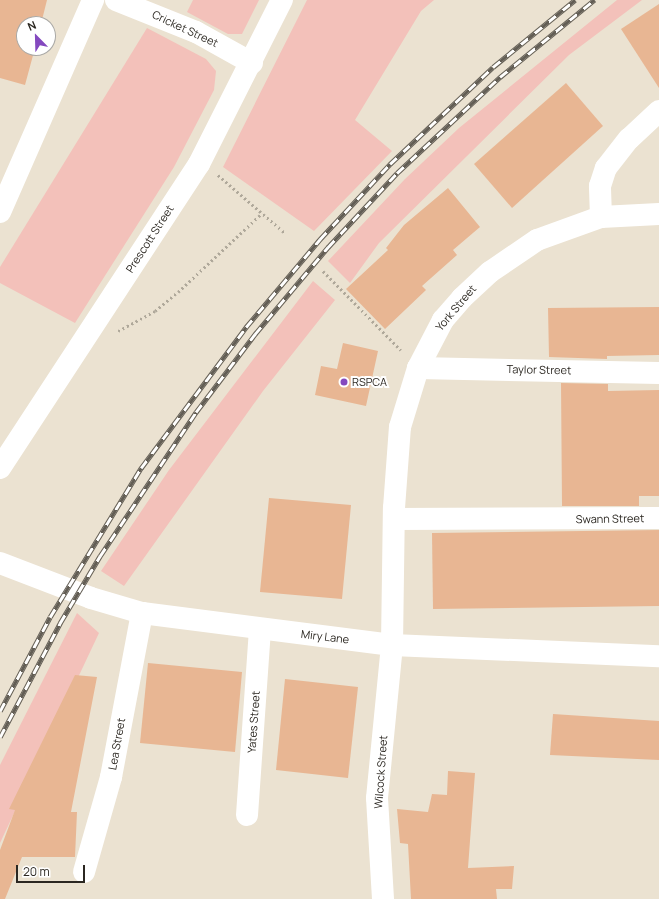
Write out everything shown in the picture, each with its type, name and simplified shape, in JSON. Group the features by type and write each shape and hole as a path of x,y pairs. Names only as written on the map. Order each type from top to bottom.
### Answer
{"street":[{"path":"0,212 93,0"},
{"name":"Cricket Street","path":"116,0 196,32 252,63"},
{"name":"Prescott Street","path":"0,468 88,336 198,164 252,63 282,0"},
{"path":"601,217 600,186 606,168 629,139 659,111"},
{"name":"York Street","path":"392,645 394,519 400,427 418,368 444,320 490,272 537,240 601,217 659,214"},
{"name":"Taylor Street","path":"418,368 659,373"},
{"name":"Swann Street","path":"394,519 562,520 659,518"},
{"name":"Miry Lane","path":"0,563 91,598 142,613 260,630 392,645 630,657 659,656"},
{"name":"Lea Street","path":"84,872 111,777 142,613"},
{"name":"Yates Street","path":"247,815 260,630"},
{"name":"Wilcock Street","path":"383,899 377,798 392,645"}],"path":[{"path":"198,164 221,177 285,233"},
{"path":"88,336 112,333 155,311 262,213"},
{"path":"323,271 418,368"}],"shaded area":[{"path":"193,0 259,0 242,34 228,34 187,12"},
{"path":"307,0 434,0 421,11 355,120 392,151 314,231 223,167"},
{"path":"617,0 642,0 569,55 379,243 350,283 328,261 405,179 459,128"},
{"path":"147,28 206,59 216,71 214,90 174,167 75,323 0,283 0,267"},
{"path":"313,281 335,300 263,391 124,586 101,571 169,470"},
{"path":"77,613 99,633 0,843 0,765"}],"building":[{"path":"0,0 47,0 43,16 16,16 16,56 33,56 25,85 0,78"},
{"path":"659,4 659,88 621,29"},
{"path":"566,83 603,126 512,208 474,164"},
{"path":"448,188 480,227 453,250 457,255 422,286 426,290 385,329 346,289 388,250 386,248 404,225"},
{"path":"659,307 659,355 607,356 607,359 549,357 548,308"},
{"name":"RSPCA","path":"343,343 378,351 366,406 315,395 321,366 337,369"},
{"path":"561,383 608,384 608,391 659,390 659,496 639,496 639,506 562,506"},
{"path":"269,498 351,505 342,599 260,592"},
{"path":"659,530 659,606 433,609 432,533"},
{"path":"148,663 242,672 235,752 140,743"},
{"path":"75,675 97,677 71,812 77,812 75,857 22,857 5,899 0,899 0,850 15,810 9,809"},
{"path":"285,679 358,687 348,778 276,770"},
{"path":"553,714 659,721 659,760 550,755"},
{"path":"448,771 475,773 468,868 514,866 512,889 496,889 497,899 411,899 408,844 400,843 397,809 428,812 432,794 447,795"}],"railway":[{"path":"0,711 50,617 141,468 246,327 320,239 390,164 493,67 575,0"},
{"path":"0,737 60,623 100,556 196,412 255,334 328,247 397,173 500,77 594,0"}],"place":[{"name":"RSPCA","path":"344,382"}]}
